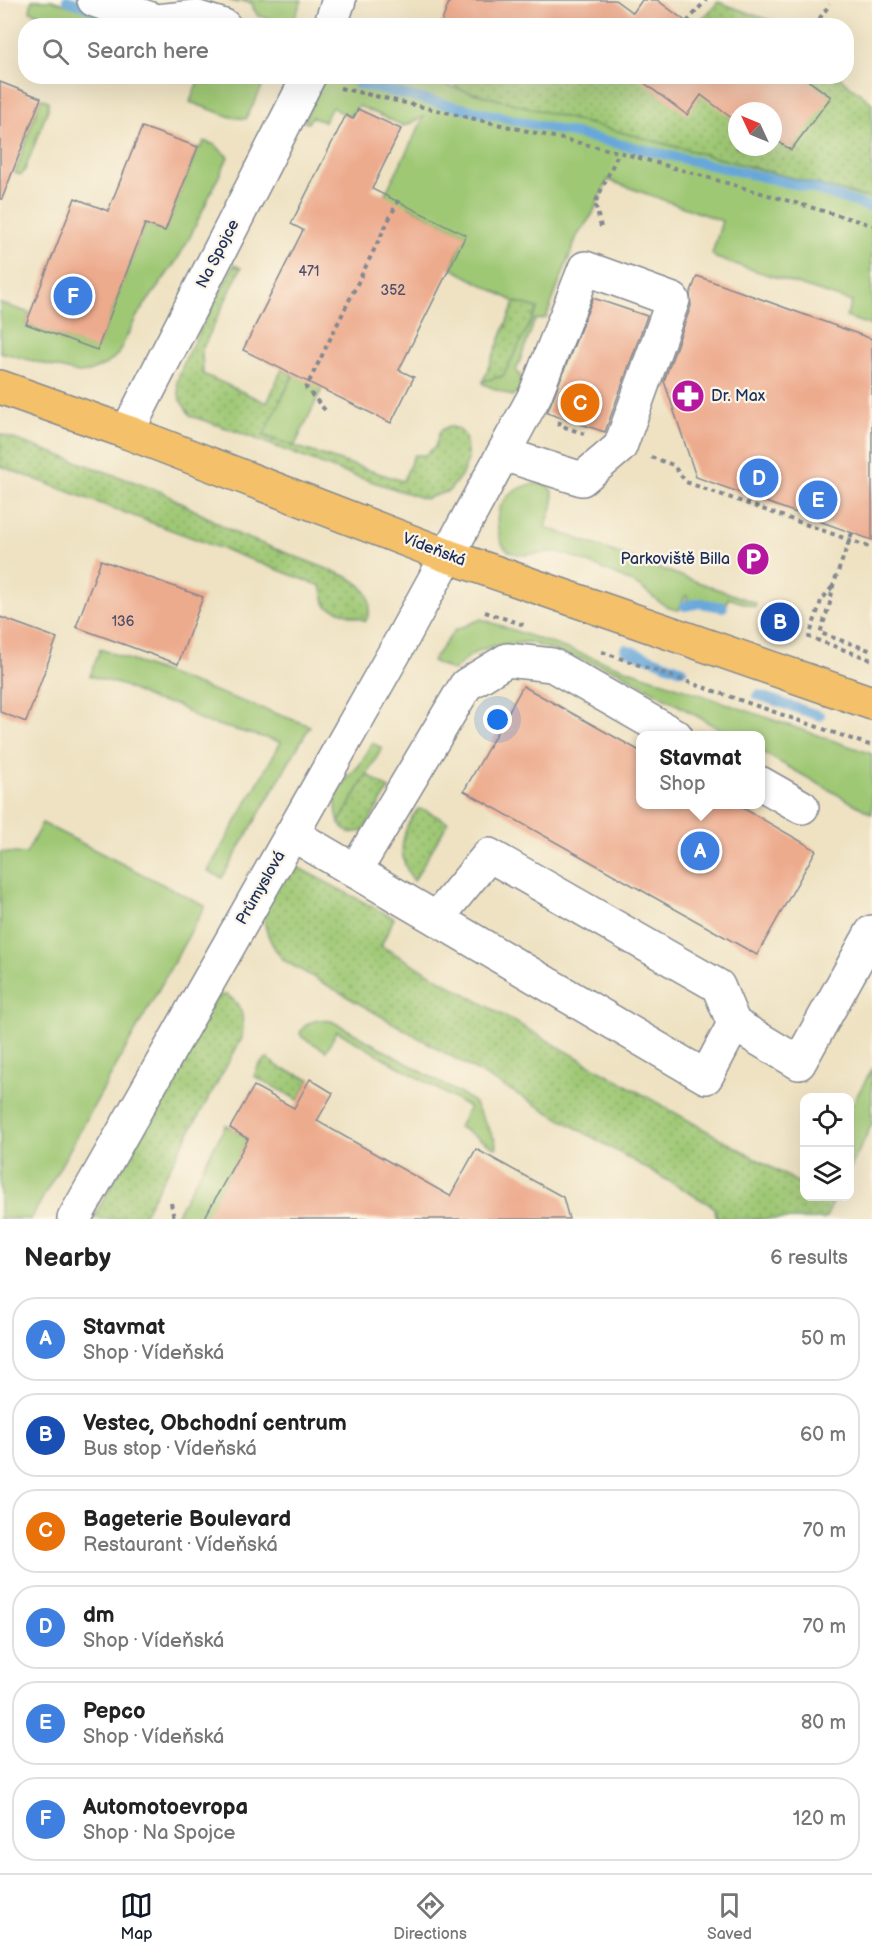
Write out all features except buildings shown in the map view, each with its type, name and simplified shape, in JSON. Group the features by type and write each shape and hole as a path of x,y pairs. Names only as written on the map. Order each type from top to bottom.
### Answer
{"main road":[{"name":"Vídeňská","path":"0,387 127,432 448,556 872,703"}],"street":[{"path":"94,0 148,18"},
{"path":"333,18 339,0"},
{"name":"Na Spojce","path":"127,432 305,84"},
{"name":"Průmyslová","path":"74,1219 448,556 503,454 519,425 534,395 585,268 674,300 620,447 582,480 503,454"},
{"path":"355,871 466,685 507,660 552,665 669,731"},
{"path":"765,786 802,807"},
{"path":"292,834 706,1077 734,1024"},
{"path":"437,918 489,855 718,986 734,1024 799,1063 872,932"}],"path":[{"path":"690,18 706,0"},
{"path":"820,18 830,4"},
{"path":"329,84 619,152 872,225"},
{"path":"601,227 595,203 619,152"},
{"path":"325,410 306,388 399,199"},
{"path":"644,455 673,465 686,482 872,548"},
{"path":"852,533 833,586 820,633 872,651"},
{"path":"833,586 821,601 809,637 872,660"},
{"path":"485,612 533,629"},
{"path":"600,652 872,746"},
{"path":"171,1203 174,1219"}],"green space":[{"path":"32,0 51,0 109,18 49,18 30,11"},
{"path":"239,0 302,0 294,18 258,16 253,4"},
{"path":"718,2 763,18 703,18"},
{"path":"197,84 264,84 246,119 231,117 190,102"},
{"path":"320,84 445,84 872,199 872,326 846,317 852,302 716,258 712,254 722,221 608,180 592,215 577,236 546,318 535,320 516,371 523,380 520,390 512,396 483,384 483,381 503,376 537,308 515,302 451,268 465,235 409,207 294,447 263,435 293,376 282,369 384,196 424,117 404,126 359,106 349,117 332,107 324,122 312,117 308,123 304,122"},
{"path":"456,84 848,84 872,103 872,199 455,88"},
{"path":"41,98 48,101 48,109 24,172 20,175 15,173"},
{"path":"204,141 215,145 228,157 190,237 177,260 137,316 118,354 108,363 89,372 78,373 0,352 0,303 30,313 26,324 97,349 145,224 165,231 198,147 201,148"},
{"path":"234,265 241,268 202,350 203,374 267,403 282,369 293,375 263,436 403,481 414,455 425,455 435,447 440,431 449,426 459,429 465,436 468,460 462,474 449,491 425,499 334,469 191,416 180,400 177,383 186,357"},
{"path":"515,302 538,308 503,376 483,381"},
{"path":"0,434 162,492 237,534 348,577 368,594 370,606 366,621 326,606 321,586 0,466"},
{"path":"541,483 548,486 553,496 552,508 545,527 756,603 755,607 728,598 726,605 703,599 686,601 688,596 685,596 679,610 673,609 633,583 571,556 556,552 518,554 507,550 498,530 497,520 502,503 514,491 531,484"},
{"path":"481,619 872,754 872,814 765,754 765,731 723,731 620,672 528,642 493,646 478,651 453,671 432,661 455,630"},
{"path":"100,649 310,726 222,878 208,871 281,742 202,721 177,705 155,701 122,685 90,676"},
{"path":"372,743 382,748 339,823 336,803 339,789 362,762"},
{"path":"367,774 389,789 363,831 349,833 339,823"},
{"path":"418,809 425,810 448,822 414,881 404,863 402,845 407,826"},
{"path":"42,823 205,906 31,1219 0,1219 0,852 26,854"},
{"path":"288,866 297,867 394,918 381,946 800,1184 800,1201 833,1203 825,1219 717,1219 714,1207 283,960 268,935 264,914 275,886"},
{"path":"227,995 237,1004 242,1014 242,1038 141,1219 93,1219 216,996"},
{"path":"319,1020 331,1021 345,1028 473,1101 497,1147 495,1148 459,1127 469,1107 337,1031 326,1051 302,1037 300,1033 306,1025"},
{"path":"267,1058 282,1069 310,1079 298,1100 254,1076 259,1065"},
{"path":"872,1069 872,1124 854,1161 854,1147 854,1101"},
{"path":"226,1125 248,1139 205,1219 174,1219"}],"waterway":[{"path":"67,0 92,9"},
{"path":"358,84 811,188 872,208"},
{"path":"685,606 700,603 723,607"},
{"path":"625,649 682,670"},
{"path":"758,695 820,716"}],"place":[{"name":"Automotoevropa","path":"73,296"},
{"name":"Dr. Max","path":"688,396"},
{"name":"Bageterie Boulevard","path":"580,403"},
{"name":"dm","path":"759,478"},
{"name":"Pepco","path":"818,500"},
{"name":"Parkoviště Billa","path":"753,559"},
{"name":"Vestec, Obchodní centrum","path":"780,622"},
{"name":"Stavmat","path":"700,851"}]}
